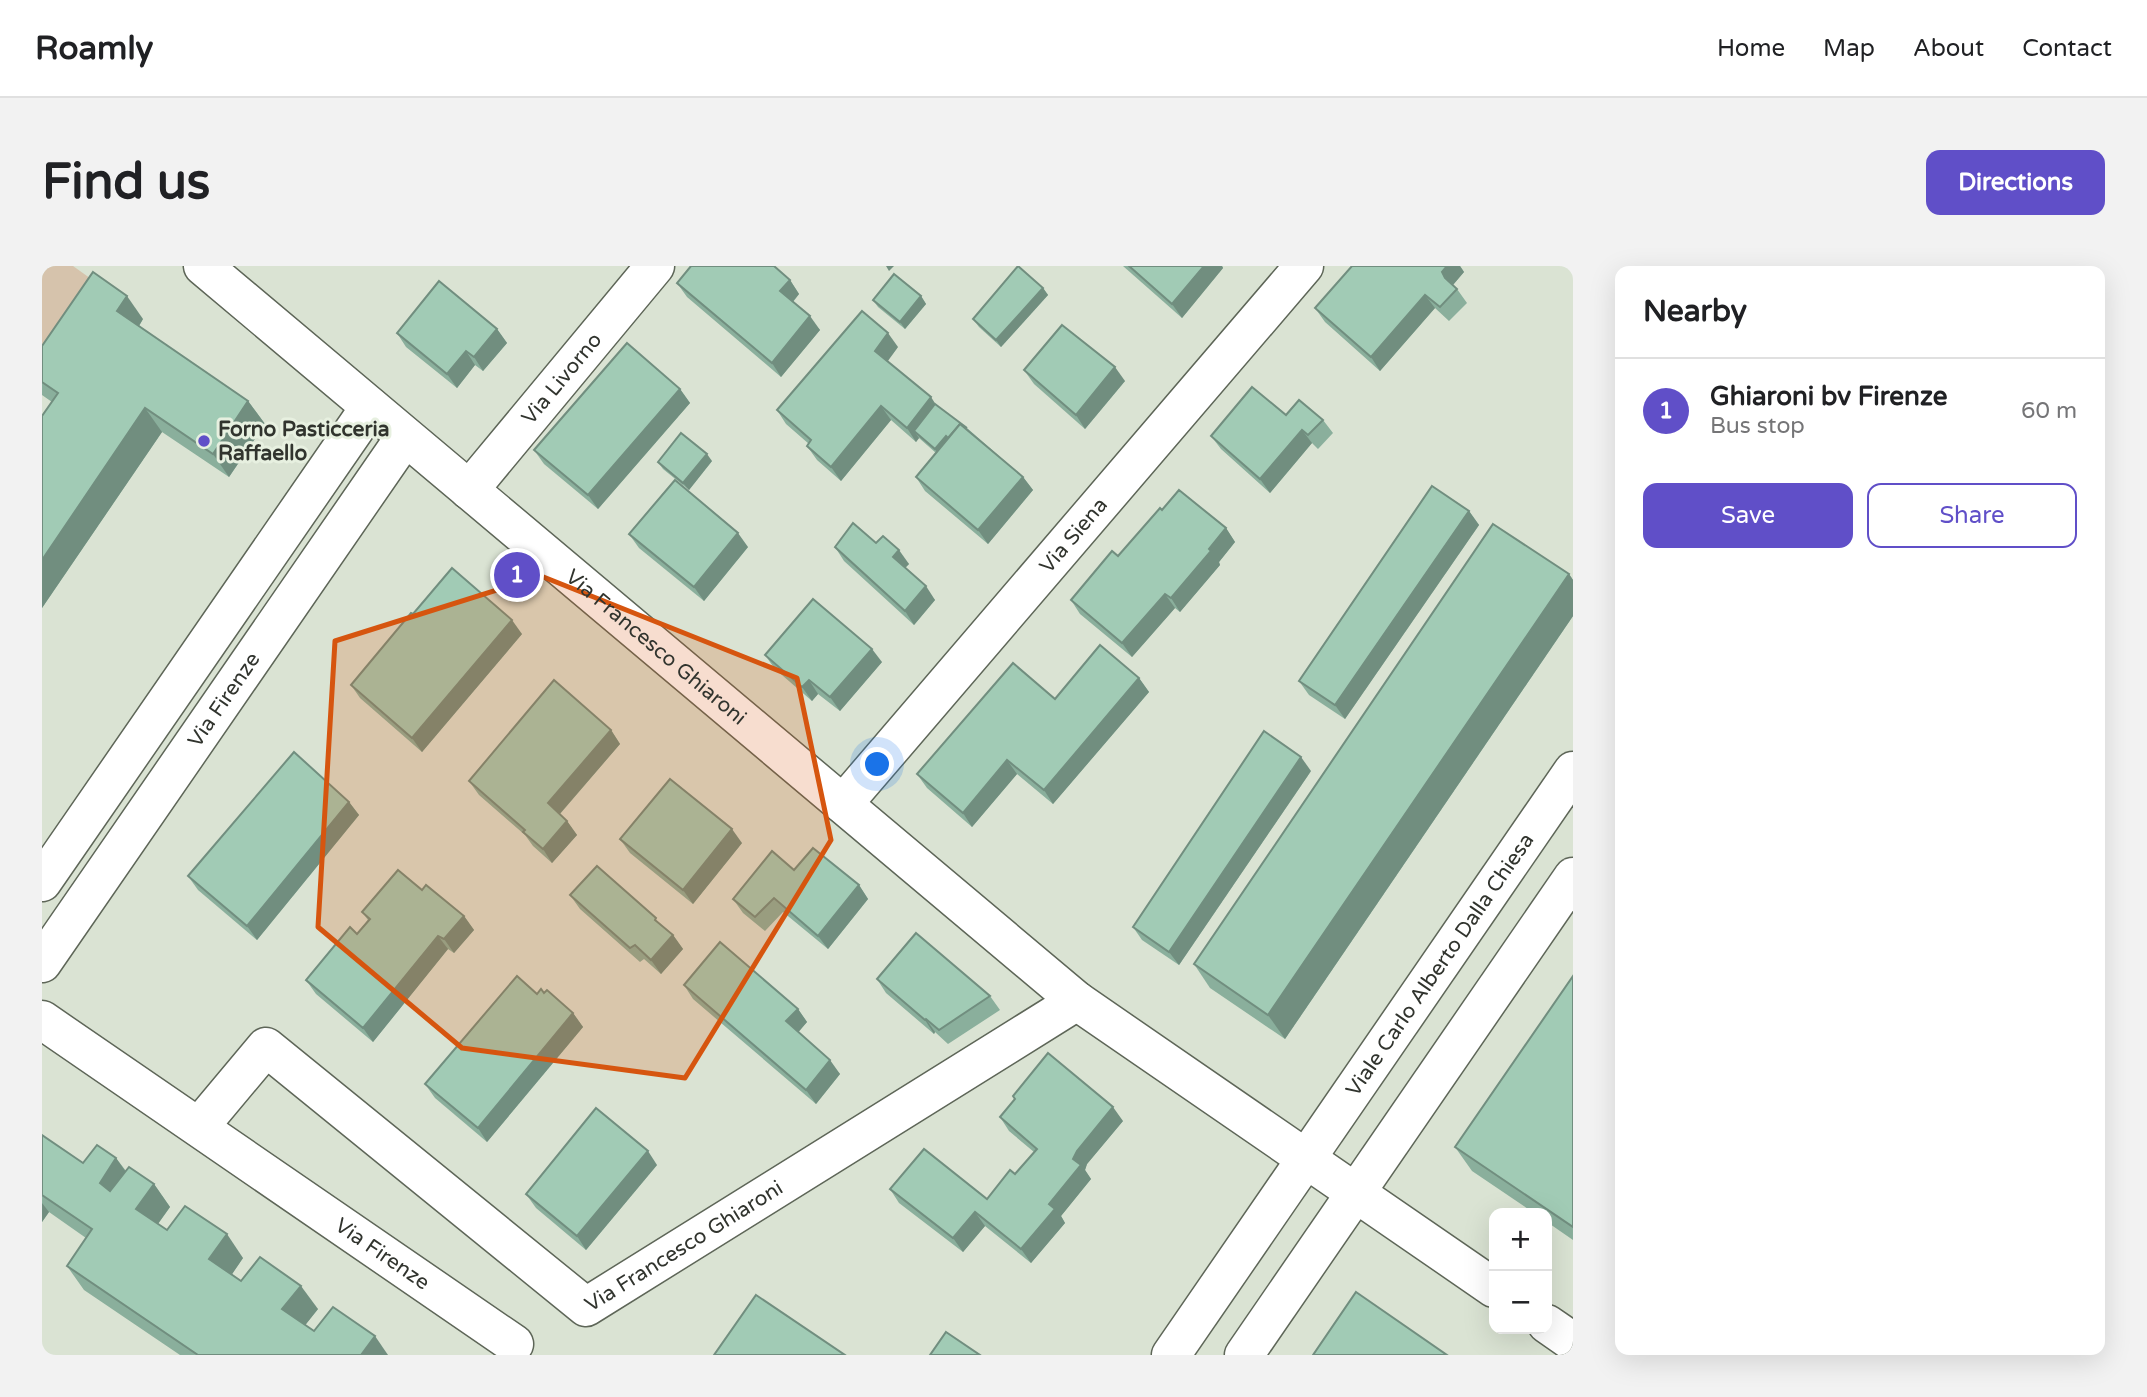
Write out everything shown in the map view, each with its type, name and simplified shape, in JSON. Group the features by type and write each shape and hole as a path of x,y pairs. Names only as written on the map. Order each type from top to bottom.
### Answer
{"street":[{"name":"Via Francesco Ghiaroni","path":"203,266 1077,1000 1307,1159"},
{"name":"Via Livorno","path":"469,490 656,266"},
{"name":"Via Siena","path":"842,804 1304,266"},
{"path":"42,882 370,407"},
{"name":"Via Firenze","path":"42,963 405,437"},
{"name":"Viale Carlo Alberto Dalla Chiesa","path":"1171,1355 1573,771"},
{"path":"1244,1355 1573,877"},
{"name":"Via Francesco Ghiaroni","path":"199,1127 266,1047 586,1307 1077,1000"},
{"name":"Via Firenze","path":"42,1020 514,1344"},
{"path":"1307,1159 1489,1285"},
{"path":"1552,1327 1573,1342"}],"highlighted area":[{"path":"541,576 797,678 831,840 685,1078 462,1048 318,927 335,641"}],"shaded area":[{"path":"46,266 73,266 108,291 42,385 42,270"}],"building":[{"path":"691,266 774,266 790,280 780,291 810,316 772,363 677,283"},
{"path":"1018,266 1043,288 996,340 973,319"},
{"path":"1129,266 1204,266 1172,304"},
{"path":"1352,266 1447,266 1442,272 1457,289 1440,307 1425,295 1371,357 1315,308"},
{"path":"93,272 127,296 117,311 248,401 213,454 145,408 42,560 42,416 58,393 42,382 42,346"},
{"path":"894,274 921,296 900,322 873,300"},
{"path":"439,281 497,329 474,357 466,351 447,374 397,333"},
{"path":"862,311 888,333 875,351 931,397 907,428 881,406 831,467 807,446 811,440 777,410"},
{"path":"1062,325 1115,367 1076,415 1024,370"},
{"path":"627,343 680,389 588,495 534,450"},
{"path":"1252,387 1286,415 1299,400 1323,420 1308,435 1302,430 1260,479 1211,436"},
{"path":"935,404 967,428 960,424 935,449 914,431"},
{"path":"960,424 1023,477 978,530 916,477"},
{"path":"681,433 707,454 683,483 658,462"},
{"path":"675,480 738,533 694,587 629,534"},
{"path":"1432,486 1469,511 1335,705 1299,681"},
{"path":"1179,490 1226,528 1209,549 1211,551 1171,598 1165,594 1122,643 1071,600 1112,551 1118,556"},
{"path":"853,523 876,543 883,536 899,550 893,557 926,586 905,611 835,547"},
{"path":"1493,524 1569,574 1268,1015 1194,964"},
{"path":"452,568 512,620 412,738 351,685"},
{"path":"813,599 872,649 830,697 809,680 802,687 765,655"},
{"path":"1100,645 1139,678 1044,790 1007,760 963,813 917,774 1013,663 1055,699"},
{"path":"554,680 611,730 548,803 567,821 543,849 469,781"},
{"path":"1264,731 1301,757 1169,952 1133,927"},
{"path":"294,752 349,802 247,926 188,876"},
{"path":"670,779 732,829 683,890 620,839"},
{"path":"813,848 859,885 818,936 774,898 755,917 733,899 772,851 794,870"},
{"path":"597,866 673,935 651,960 635,945 630,948 570,895"},
{"path":"398,870 422,890 426,885 464,916 444,939 438,936 363,1028 306,980 350,927 357,934 370,919 362,912"},
{"path":"916,933 990,996 939,1030 877,979"},
{"path":"720,942 798,1009 786,1021 830,1060 806,1090 684,985"},
{"path":"517,976 537,994 541,989 544,993 547,990 573,1013 478,1128 425,1084"},
{"path":"1573,976 1573,1227 1552,1213 1552,1208 1545,1208 1455,1147"},
{"path":"1048,1053 1113,1107 1077,1151 1073,1159 1081,1165 1049,1204 1055,1209 1021,1249 975,1212 953,1238 890,1189 924,1149 987,1199 1010,1170 1015,1174 1037,1149 1000,1117 1015,1099 1013,1096"},
{"path":"596,1108 648,1151 577,1236 526,1194"},
{"path":"42,1135 83,1163 97,1145 116,1158 100,1183 110,1191 129,1167 154,1184 136,1209 167,1230 185,1206 227,1234 209,1259 241,1281 260,1257 301,1286 282,1309 314,1331 333,1307 375,1336 361,1355 198,1355 67,1266 92,1229 42,1195"},
{"path":"1356,1292 1447,1355 1313,1355"},
{"path":"756,1295 845,1355 714,1355"},
{"path":"946,1332 980,1355 930,1355"}],"place":[{"name":"Forno Pasticceria Raffaello","path":"204,441"},
{"name":"Ghiaroni bv Firenze","path":"517,575"}]}
